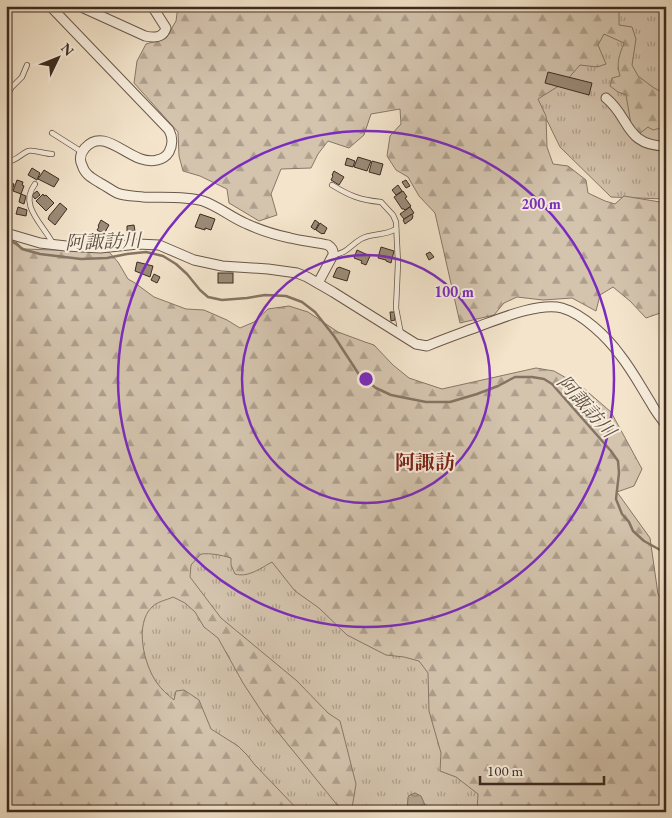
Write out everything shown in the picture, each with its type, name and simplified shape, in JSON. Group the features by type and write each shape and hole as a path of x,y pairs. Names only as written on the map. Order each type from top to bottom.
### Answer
{"street":[{"path":"79,6 153,38 162,35 166,28 152,6"},
{"path":"51,7 170,130 172,136 168,153 164,157 151,161 137,158 108,142 92,141 82,152 80,159 86,174 117,193 130,196 192,199 219,208 229,216 265,231 328,245 334,253 318,283"},
{"path":"606,98 614,104 638,139 645,143 666,146"},
{"path":"6,233 54,245 100,248 138,244 159,245 194,260 222,266 297,273 318,283 401,336 416,344 428,346 520,312 541,307 560,307 585,320 620,353 666,425"}],"lane":[{"path":"6,100 11,88 22,77 27,65"},
{"path":"52,133 82,152"},
{"path":"6,162 19,158 28,150 52,154"},
{"path":"35,184 30,190 29,198 32,213 54,245"},
{"path":"332,185 347,195 366,201 381,202 393,215 396,222 398,263 396,308 401,336"},
{"path":"333,255 341,254 362,238 390,233 396,229"}],"green space":[{"path":"178,6 514,6 533,11 537,6 619,6 619,25 632,27 636,39 632,65 638,76 666,94 666,124 661,128 653,130 648,127 639,134 631,124 626,95 610,86 612,78 620,76 618,67 624,43 604,34 598,45 606,64 597,67 580,65 565,82 538,99 546,116 547,147 553,164 568,166 586,180 588,193 615,204 624,196 666,203 666,311 646,318 613,287 600,295 596,311 572,298 543,300 517,297 504,303 494,315 460,323 435,213 419,196 408,177 396,170 387,156 390,136 401,124 400,109 371,114 364,135 349,148 328,141 318,154 311,168 281,169 271,194 277,215 259,221 229,203 227,189 200,176 183,171 179,156 178,132 134,83 137,61 146,44 166,38 176,21"},
{"path":"491,6 666,6 666,199 611,197 560,147"},
{"path":"6,240 25,249 109,252 118,262 128,279 154,297 186,309 204,310 240,328 254,322 268,309 289,306 308,312 338,332 374,345 393,365 409,378 442,389 536,368 554,371 582,387 611,412 642,469 634,486 617,492 650,538 658,594 666,607 666,812 477,812 478,794 456,777 440,771 441,753 429,711 428,673 419,661 386,655 347,635 319,608 295,591 272,562 254,572 240,575 235,574 231,565 231,558 216,554 201,554 191,565 190,577 221,618 297,681 328,713 340,721 356,784 352,808 338,806 264,715 243,683 218,638 204,627 195,612 185,603 173,597 154,605 147,614 143,624 143,645 152,675 160,687 174,700 176,691 184,690 199,700 211,729 238,746 300,812 6,812"},
{"path":"221,351 549,812 6,812 6,393"}],"water":[{"path":"415,793 421,796 428,812 407,812 408,797"}],"building":[{"path":"548,72 592,83 589,95 545,83"},
{"path":"358,157 371,161 367,171 354,167"},
{"path":"347,158 355,161 353,167 345,165"},
{"path":"372,161 383,164 380,175 369,172"},
{"path":"32,168 40,173 37,180 28,175"},
{"path":"44,170 59,179 54,187 38,179"},
{"path":"334,171 344,177 339,185 331,180"},
{"path":"17,180 23,182 22,185 24,186 21,194 13,191"},
{"path":"406,180 410,186 406,188 402,182"},
{"path":"6,182 14,184 12,191 6,189"},
{"path":"398,185 402,191 396,195 392,190"},
{"path":"37,191 40,195 35,199 32,195"},
{"path":"403,191 407,197 405,198 411,206 405,210 402,209 394,197"},
{"path":"21,194 26,196 24,204 19,202"},
{"path":"43,194 54,203 46,211 36,201"},
{"path":"60,203 67,209 55,225 48,219"},
{"path":"18,207 27,210 26,216 16,214"},
{"path":"410,207 414,213 404,219 400,214"},
{"path":"200,214 215,219 211,230 195,227"},
{"path":"412,214 412,219 405,224 403,220"},
{"path":"101,220 109,225 104,234 97,230"},
{"path":"315,220 319,223 315,230 311,227"},
{"path":"320,223 327,228 324,234 316,230"},
{"path":"134,225 135,231 127,231 127,226"},
{"path":"381,247 394,251 391,263 378,258"},
{"path":"357,250 370,256 366,265 354,258"},
{"path":"430,252 434,257 429,260 426,254"},
{"path":"137,262 153,266 150,277 135,271"},
{"path":"339,267 350,271 347,281 333,277"},
{"path":"218,273 233,273 233,283 218,283"},
{"path":"154,274 160,277 157,283 151,280"},
{"path":"390,312 395,312 395,320 391,321"}],"waterway":[{"name":"阿諏訪川","path":"6,240 16,243 22,249 40,254 81,259 107,258 146,252 163,256 176,264 208,297 222,300 265,295 286,296 302,302 315,312 334,336 360,376 376,388 391,395 426,402 450,402 498,386 515,377 544,379 552,384 618,461 619,473 616,499 622,514 629,522 633,531 644,541 666,552"}],"district":[{"name":"阿諏訪","path":"425,462"}]}
